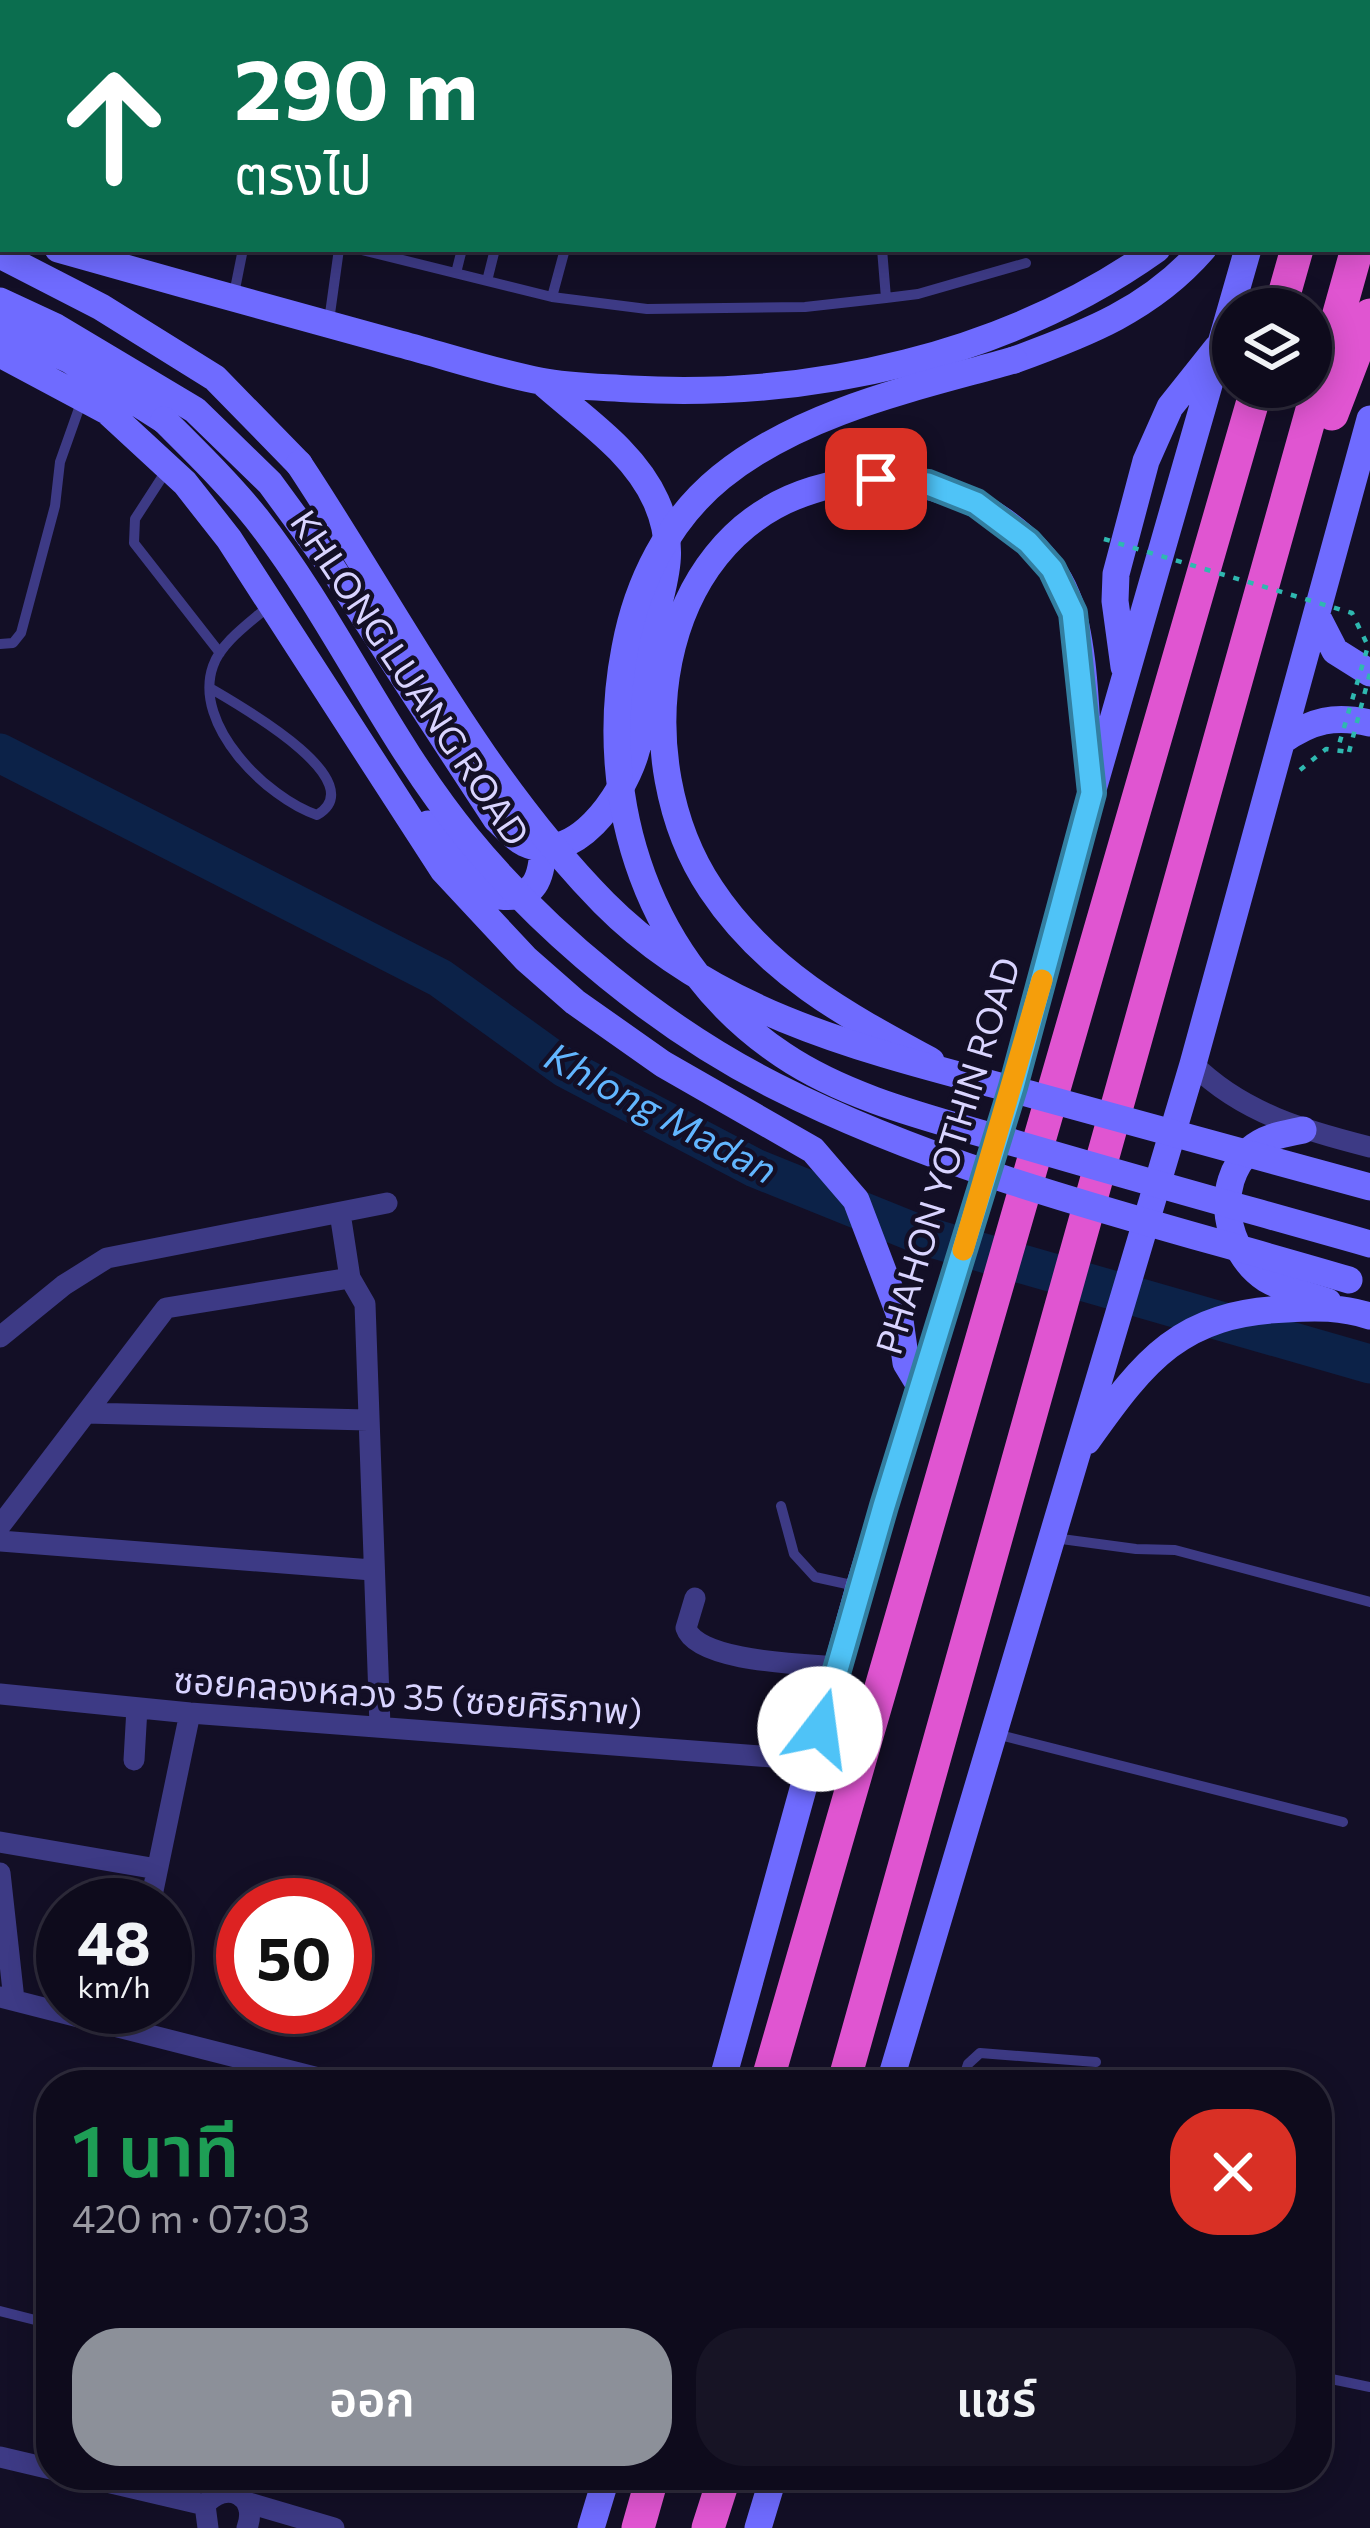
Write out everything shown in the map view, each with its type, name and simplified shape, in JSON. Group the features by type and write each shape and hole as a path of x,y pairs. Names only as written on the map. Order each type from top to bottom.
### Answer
{"highway":[{"path":"1286,288 1296,252"},
{"path":"847,2070 1356,252"},
{"path":"1306,441 1333,412 1370,315"},
{"path":"770,2070 1251,408"},
{"path":"638,2528 649,2490"},
{"path":"708,2528 720,2490"}],"main road":[{"path":"69,252 542,382 698,391 780,387 971,344 1040,318 1110,282 1152,252"},
{"path":"1199,252 1169,283 1131,311 1080,337 820,419 760,448 716,480 662,545 634,606 620,671 614,732 620,800 646,890 675,943 736,1022 811,1073 870,1099 947,1123 1370,1244"},
{"name":"PHAHON YOTHIN ROAD","path":"1237,288 1247,252"},
{"name":"KHLONG LUANG ROAD","path":"0,255 101,307 215,378 299,464 467,730 538,827 606,904 670,957 734,997 839,1042 1370,1187"},
{"path":"0,302 56,327 195,410 270,483 333,569 496,819 522,842 543,847 579,835 602,815 622,786 635,754 650,643 668,572 668,539 656,501 638,470 542,382"},
{"name":"KHLONG LUANG ROAD","path":"0,328 70,360 164,420 256,519 465,836 525,902 658,1012 772,1085 968,1166 1357,1290"},
{"path":"0,354 107,411 169,467 229,539 443,870 481,914 575,1002 694,1084 813,1150 856,1200 899,1313 906,1363 920,1385"},
{"path":"1126,677 1114,601 1116,574 1146,461 1170,407 1212,355"},
{"name":"PHAHON YOTHIN ROAD","path":"725,2070 860,1587 1013,1087 1212,379"},
{"path":"893,2070 1193,1064 1370,419"},
{"path":"956,1074 823,1001 779,968 737,925 708,885 682,827 666,772 664,703 674,633 691,593 734,536 774,506 831,484 876,479 928,484 976,503 1028,542 1066,593 1077,640 1092,793"},
{"path":"1317,616 1335,650 1370,673"},
{"path":"1282,741 1307,724 1325,720 1343,717 1370,723"},
{"path":"384,779 500,896 525,896 532,889 542,869 543,847"},
{"path":"1303,1130 1270,1137 1246,1154 1228,1199 1228,1228 1249,1263 1267,1280 1357,1290"},
{"path":"1357,1290 1370,1316"},
{"path":"1073,1461 1129,1382 1198,1325 1243,1310 1357,1290"},
{"path":"591,2528 602,2490"},
{"path":"758,2528 769,2490"}],"street":[{"path":"1193,1064 1232,1095 1303,1130 1370,1148"},
{"path":"0,1337 64,1285 107,1258 387,1203"},
{"path":"340,1213 350,1278 365,1304 380,1726"},
{"path":"0,1526 166,1308 350,1278"},
{"path":"86,1413 368,1420"},
{"path":"0,1540 372,1570"},
{"path":"695,1598 686,1628 694,1641 732,1654 838,1667"},
{"name":"ซอยคลองหลวง 35 (ซอยศิริภาพ)","path":"0,1694 812,1760"},
{"path":"134,1760 137,1708"},
{"path":"155,1878 190,1713"},
{"path":"0,1843 157,1869"},
{"path":"0,1873 7,1999 36,2007"},
{"path":"135,2034 284,2070"},
{"path":"0,2457 36,2465"},
{"path":"141,2490 205,2505"},
{"path":"205,2505 226,2490 243,2496 251,2516 247,2528"},
{"path":"249,2503 334,2528"},
{"path":"205,2505 208,2528"}],"lane":[{"path":"233,298 241,252"},
{"path":"328,325 339,252"},
{"path":"370,252 552,297 647,309 805,307 886,298 1026,262"},
{"path":"456,273 461,252"},
{"path":"487,281 494,252"},
{"path":"552,297 564,252"},
{"path":"882,252 886,298"},
{"path":"0,644 13,643 21,633 55,506 60,462 83,397"},
{"path":"169,467 135,519 134,543 220,653"},
{"path":"210,688 278,728 330,780 333,800 328,808 317,815 289,802 234,753 218,725 210,688 211,669 220,653 271,604"},
{"path":"781,1506 794,1554 814,1577 860,1587"},
{"path":"1050,1538 1175,1550 1370,1602"},
{"path":"993,1733 1343,1822"},
{"path":"966,2070 980,2053 1096,2062"},
{"path":"0,2312 36,2320"},
{"path":"1332,2379 1370,2387"}],"path":[{"path":"1104,538 1352,613 1367,646 1338,748"},
{"path":"1269,787 1307,766 1326,749 1349,752 1370,673"}],"waterway":[{"name":"Khlong Madan","path":"0,753 440,978 565,1068 755,1168 921,1235 1370,1364"}],"slow traffic":[{"path":"963,1250 1042,980"}],"route":[{"path":"820,1729 1013,1087 1092,793 1073,613 1052,569 1028,542 976,503 928,484 876,479"}]}
